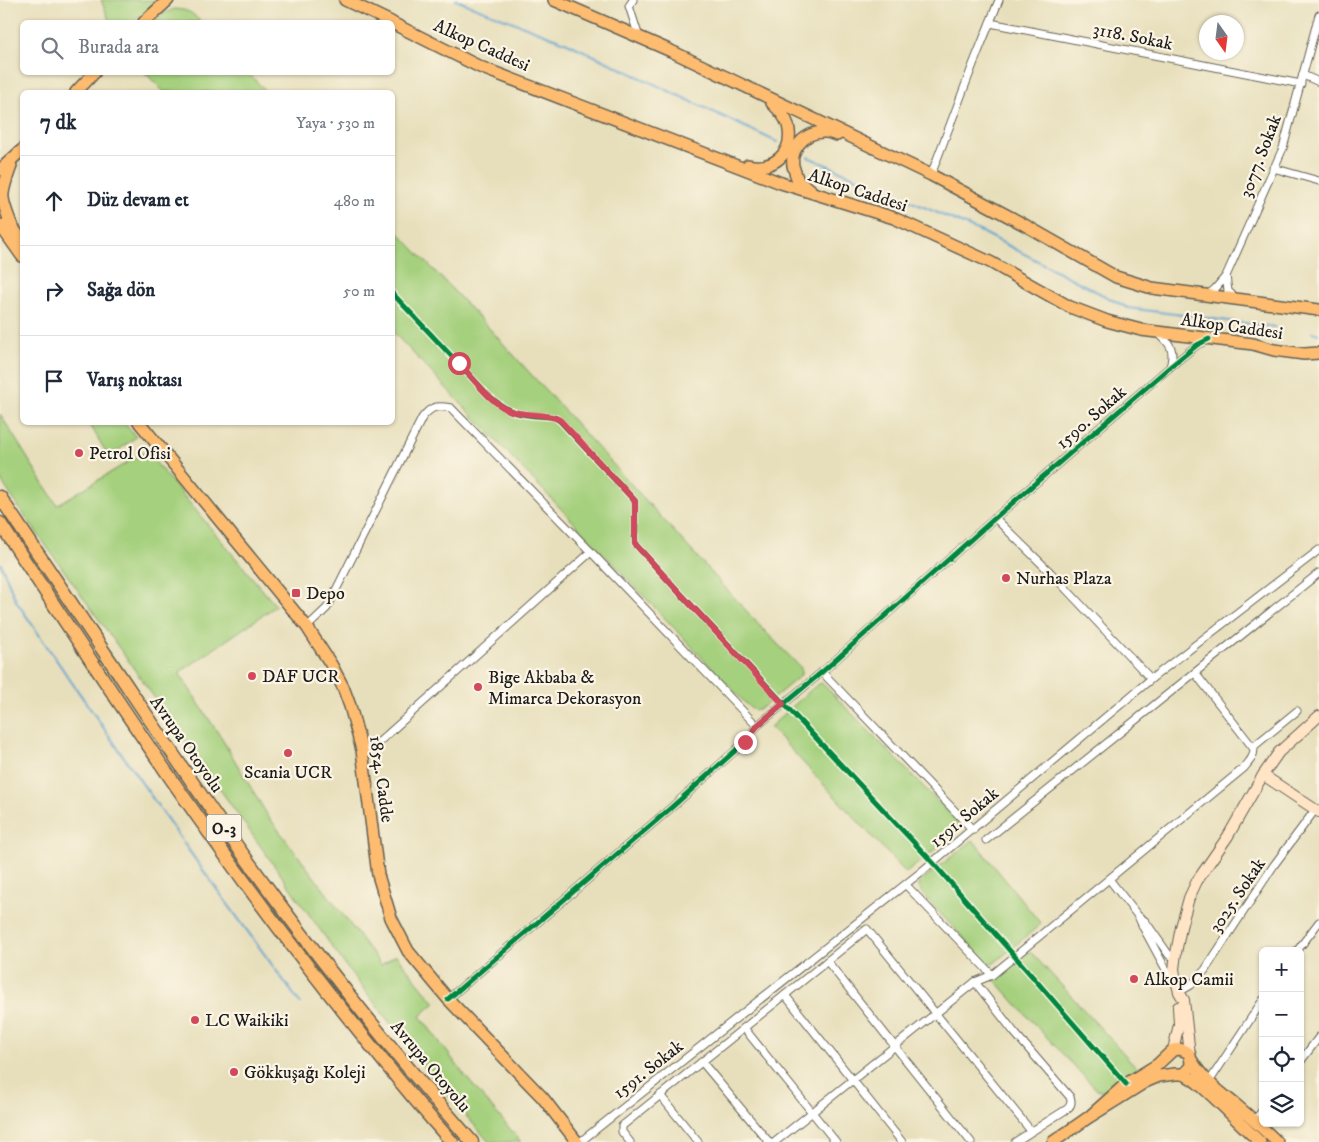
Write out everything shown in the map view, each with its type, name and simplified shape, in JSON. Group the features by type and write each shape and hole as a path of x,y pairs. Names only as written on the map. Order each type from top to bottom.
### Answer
{"highway":[{"name":"Avrupa Otoyolu","path":"0,497 170,751 259,876 306,940 372,1023 472,1142"},
{"name":"Avrupa Otoyolu","path":"0,523 169,776 250,889 323,986 452,1142"}],"main road":[{"path":"146,20 168,0"},
{"name":"Alkop Caddesi","path":"345,0 386,20"},
{"name":"Alkop Caddesi","path":"554,0 639,37 931,175 1023,224 1116,277 1152,288 1319,310"},
{"name":"Alkop Caddesi","path":"395,24 480,67 781,183 894,218 990,262 1070,307 1107,321 1158,333 1253,344 1304,354 1319,353"},
{"path":"78,90 91,75"},
{"path":"722,159 758,168 778,161 785,153 789,145 788,124 782,114 766,97"},
{"path":"818,194 799,182 793,168 792,157 803,138 825,132 867,144"},
{"path":"0,179 10,162"},
{"path":"10,162 1,194 3,205 12,226"},
{"path":"0,210 20,237"},
{"path":"0,225 20,253"},
{"path":"0,238 8,242 20,253"},
{"name":"1854. Cadde","path":"141,425 307,627 343,687 362,750 378,875 391,918 408,951 448,1000 544,1098 579,1142"},
{"path":"1052,1142 1145,1082 1159,1076 1178,1074 1188,1070 1190,1067 1184,1000 1179,992 1174,969 1181,927 1193,890 1279,752 1319,716"},
{"path":"1263,775 1317,811"},
{"path":"1179,992 1177,1001 1179,1024 1166,1065 1178,1074 1188,1076 1194,1080 1260,1142"},
{"path":"1089,1117 1126,1084 1176,1049 1184,1050 1197,1070 1209,1082 1277,1142"}],"street":[{"path":"633,0 629,6 639,37"},
{"path":"931,175 999,0"},
{"name":"3077. Sokak","path":"1206,296 1226,276 1283,148 1319,15"},
{"name":"3118. Sokak","path":"990,23 1301,84"},
{"path":"1303,75 1319,82"},
{"path":"1273,168 1319,181"},
{"path":"1226,276 1228,292 1237,299"},
{"path":"1158,333 1172,349 1173,357 1170,367"},
{"name":"1590. Sokak","path":"448,1000 672,807 745,742 757,726 822,672 995,518 1170,367 1198,345 1209,339"},
{"path":"307,627 327,608 422,418 434,407 442,406 451,408 757,726"},
{"path":"995,518 1051,573 1151,679"},
{"name":"1591. Sokak","path":"579,1142 906,885 1151,679 1319,550"},
{"path":"362,750 379,742 591,552"},
{"path":"986,840 1319,573"},
{"path":"822,672 973,830"},
{"path":"775,1142 975,982 992,975 1244,768 1254,753 1253,746 1195,672"},
{"path":"1253,746 1297,711"},
{"name":"3025. Sokak","path":"1179,992 1191,985 1205,970 1274,865 1317,811"},
{"path":"1109,879 1138,916 1145,921 1158,945 1169,975 1175,977"},
{"path":"906,885 992,975"},
{"path":"1301,947 1319,922"},
{"path":"630,1142 622,1132 622,1126 867,929 1031,1132"},
{"path":"1158,945 1175,957"},
{"path":"828,961 971,1142"},
{"path":"975,982 1014,1032 1070,1097 1071,1104 1067,1109 1015,1142"},
{"path":"785,995 902,1142"},
{"path":"1209,1082 1259,1006"},
{"path":"744,1028 836,1142"},
{"path":"1304,1057 1319,1037"},
{"path":"702,1062 769,1142"},
{"path":"660,1095 698,1142"},
{"path":"1254,1120 1259,1114"}],"green space":[{"path":"101,0 159,0 135,20 109,20"},
{"path":"174,9 183,10 199,20 155,20"},
{"path":"147,75 250,75 265,90 162,90"},
{"path":"395,229 488,327 761,627 801,668 801,675 763,707 756,710 749,707 395,334"},
{"path":"0,414 57,505 146,451 276,606 179,673 222,739 268,816 381,965 396,955 435,1003 420,1016 466,1077 521,1142 489,1142 433,1078 348,969 0,479"},
{"path":"90,425 126,425 136,437 109,457"},
{"path":"822,683 956,820 958,828 956,833 906,873 770,727 813,688"},
{"path":"973,840 1041,924 993,964 988,964 935,908 919,887 919,883 923,879"},
{"path":"1030,951 1138,1069 1102,1092 1097,1090 1038,1028 994,979"}],"waterway":[{"path":"456,0 565,42 777,142"},
{"path":"808,157 984,233 1128,308 1275,327"},
{"path":"1312,332 1319,334"},
{"path":"1,564 16,601 197,862 300,1003"}],"cycle path":[{"path":"395,296 489,396 505,408 516,412 556,418 635,501 635,544 936,866 1126,1084"},
{"path":"448,999 672,807 745,742 757,726 822,672 995,518 1170,367 1197,345 1209,339"}],"place":[{"name":"Petrol Ofisi","path":"79,453"},
{"name":"Nurhas Plaza","path":"1006,578"},
{"name":"Depo","path":"296,593"},
{"name":"DAF UCR","path":"252,676"},
{"name":"Bige Akbaba & Mimarca Dekorasyon","path":"478,687"},
{"name":"Scania UCR","path":"288,753"},
{"name":"Alkop Camii","path":"1134,979"},
{"name":"LC Waikiki","path":"195,1020"},
{"name":"Gökkuşağı Koleji","path":"234,1072"}],"route":[{"path":"459,363 502,408 519,413 553,416 560,420 635,501 635,544 783,704 757,726 745,742"}]}
